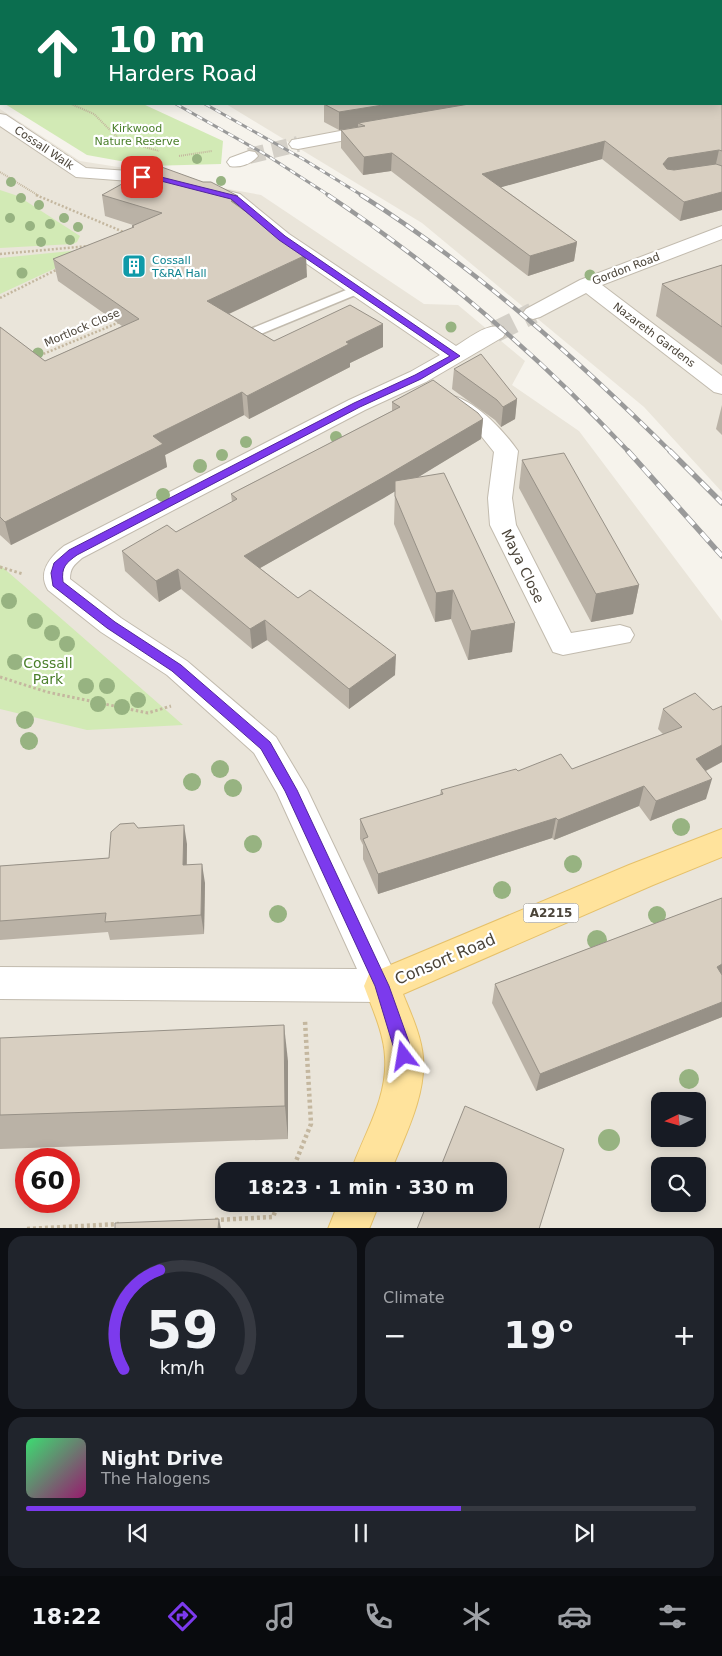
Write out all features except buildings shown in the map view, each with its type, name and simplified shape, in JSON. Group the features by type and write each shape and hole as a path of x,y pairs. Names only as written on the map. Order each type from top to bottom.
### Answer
{"main road":[{"name":"Consort Road","path":"382,986 641,875 722,843"},
{"path":"374,1162 397,1102 404,1072 401,1042 382,986"},
{"path":"348,1228 355,1212"}],"street":[{"name":"Cossall Walk","path":"0,118 82,173 157,178 234,198 282,238 356,290 456,356"},
{"path":"298,144 395,126"},
{"name":"Gordon Road","path":"533,313 587,284 722,232"},
{"name":"Nazareth Gardens","path":"587,284 722,387"},
{"path":"382,986 291,790 265,745 177,668 111,625 57,583 56,573 59,563 73,552 357,405 418,377 495,332"},
{"name":"Maya Close","path":"418,377 486,426 506,451 500,498 503,525 563,645 620,635"},
{"name":"Consort Road","path":"0,983 382,986"}],"lane":[{"path":"247,335 356,290"}],"path":[{"path":"73,105 94,114 120,140 167,153"},
{"path":"176,156 210,150 242,159"},
{"path":"0,172 32,193 128,234 120,238"},
{"path":"0,254 96,244"},
{"path":"0,298 60,268"},
{"name":"Mortlock Close","path":"31,359 122,321"},
{"path":"0,676 47,692 148,714 207,695"},
{"path":"296,1162 312,1124 303,986"},
{"path":"204,1220 273,1217 275,1212"},
{"path":"27,1228 125,1224"}],"shaded area":[{"path":"228,105 722,105 722,492 644,407 422,223"},
{"path":"0,109 80,161 175,176 206,185 261,195 424,304 458,305 525,361 512,385 579,431 722,621 722,1228 0,1228"}],"green space":[{"name":"Kirkwood Nature Reserve","path":"7,105 145,105 223,141 221,164 148,166 87,155"},
{"path":"0,190 18,196 80,236 77,242 73,244 0,248"},
{"path":"75,252 73,260 0,294 0,258"},
{"name":"Cossall Park","path":"0,565 183,725 87,730 0,709"}],"tunnel":[{"path":"249,156 298,144"},
{"path":"495,332 533,313"}],"railway":[{"path":"178,105 268,156 330,196"},
{"path":"207,105 303,159 363,196"},
{"path":"328,195 409,253 486,315 559,381 629,452"},
{"path":"361,195 444,252 523,315 599,382 671,452"},
{"path":"628,451 722,556"},
{"path":"671,452 722,503"}],"place":[{"name":"Cossall T&RA Hall","path":"134,266"}],"route":[{"path":"142,177 157,178 234,198 282,238 356,290 456,356 73,552 59,563 56,573 57,583 69,594 111,625 177,668 265,745 291,790 382,986 404,1056"}]}
